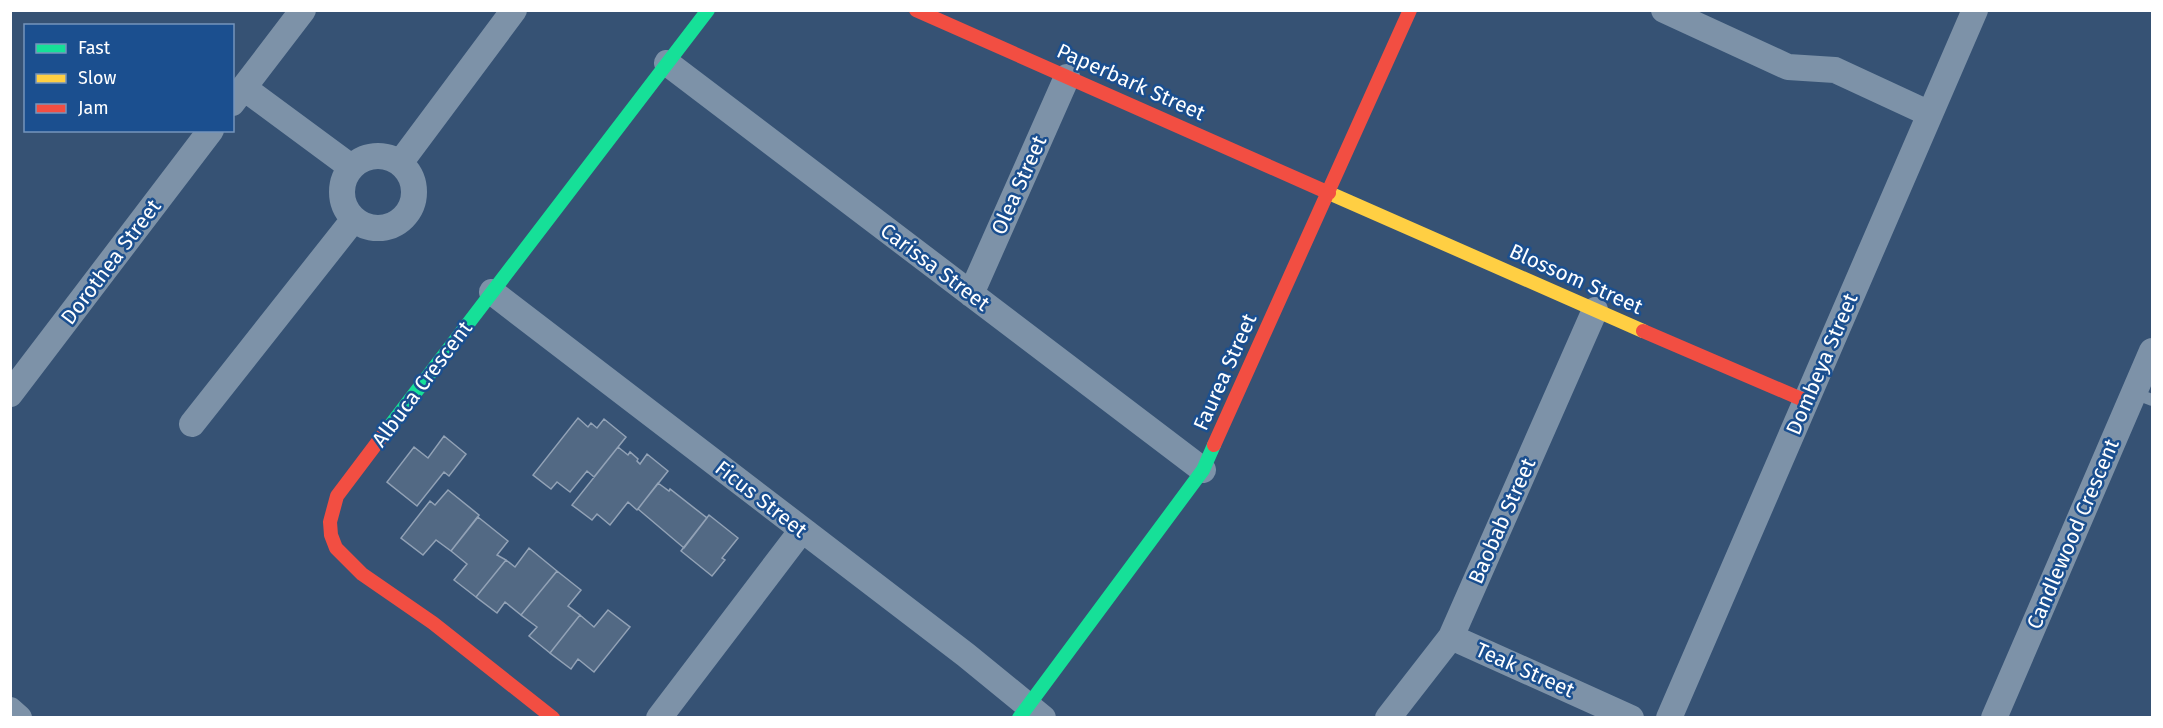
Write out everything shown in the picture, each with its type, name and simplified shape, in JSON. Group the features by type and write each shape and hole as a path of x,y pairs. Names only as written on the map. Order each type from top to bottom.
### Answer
{"street":[{"path":"303,10 238,95 351,167"},
{"path":"400,163 514,10"},
{"name":"Albuca Crescent","path":"553,717 416,609 369,578 344,558 336,548 331,535 329,522 332,508 337,496 708,10"},
{"name":"Paperbark Street","path":"916,10 1329,192"},
{"name":"Faurea Street","path":"1031,713 1203,470 1410,10"},
{"path":"1664,10 1788,67 1835,70 1930,114"},
{"name":"Dombeya Street","path":"1669,717 1975,10"},
{"name":"Carissa Street","path":"667,63 1203,470"},
{"name":"Olea Street","path":"971,294 1067,77"},
{"name":"Dorothea Street","path":"10,394 209,132"},
{"path":"375,156 388,157 400,163 409,172 414,184 414,197 410,209 402,220 390,226 377,228 354,219 347,210 342,188 351,167 375,156"},
{"name":"Blossom Street","path":"1329,192 1806,401"},
{"path":"192,424 354,219"},
{"name":"Ficus Street","path":"492,292 802,530 1031,713"},
{"name":"Baobab Street","path":"1388,717 1451,637 1595,310"},
{"name":"Candlewood Crescent","path":"1994,717 2144,396 2152,351"},
{"path":"659,717 802,530"},
{"name":"Teak Street","path":"1451,637 1631,717"},
{"path":"10,710 19,717"}],"building":[{"path":"578,418 588,427 591,423 597,428 604,419 626,437 594,477 587,471 570,492 557,482 551,489 533,475"},
{"path":"444,436 466,454 449,476 444,472 417,506 387,482 414,447 428,458"},
{"path":"618,447 628,455 630,452 640,464 647,454 668,471 637,510 628,502 610,525 597,514 592,520 572,505"},
{"path":"658,483 669,491 670,489 707,518 684,548 638,509"},
{"path":"448,490 479,515 451,551 436,540 423,555 401,538 430,501 435,505"},
{"path":"709,515 738,538 722,558 725,560 712,576 681,551"},
{"path":"478,517 508,541 497,555 506,560 476,597 454,580 467,564 451,551"},
{"path":"529,548 557,571 521,615 505,602 497,613 476,597 506,560 515,567"},
{"path":"557,571 581,590 568,606 580,615 550,653 529,636 537,627 521,615"},
{"path":"608,610 630,627 594,672 578,659 571,669 550,653 580,615 594,627"}],"traffic: fast":[{"path":"386,431 708,10"},
{"path":"1019,718 1203,470 1214,445"}],"traffic: slow":[{"path":"1329,193 1643,331"}],"traffic: jam":[{"path":"916,10 1329,193"},
{"path":"1214,445 1410,10"},
{"path":"1643,331 1806,401"},
{"path":"386,431 337,496 330,522 331,535 336,548 362,574 433,623 553,718"}]}
